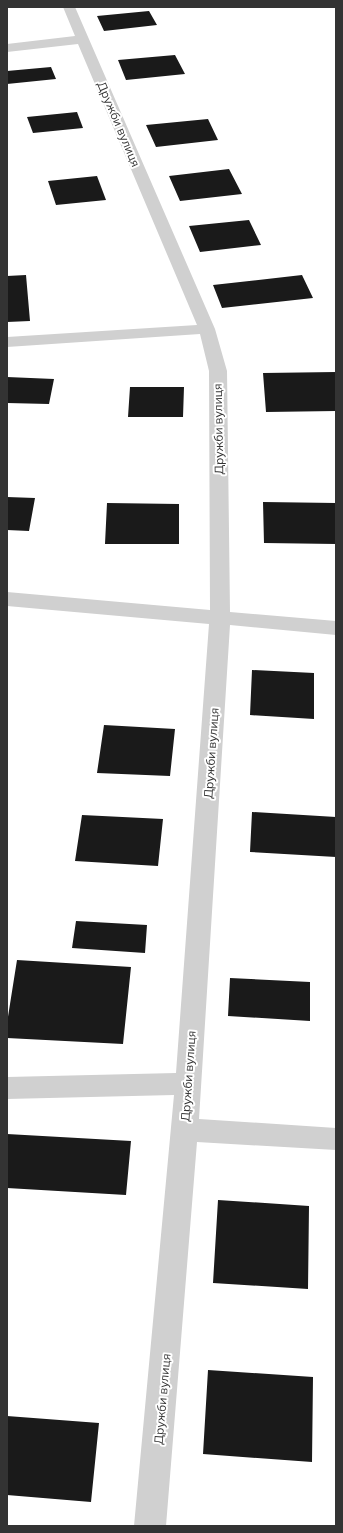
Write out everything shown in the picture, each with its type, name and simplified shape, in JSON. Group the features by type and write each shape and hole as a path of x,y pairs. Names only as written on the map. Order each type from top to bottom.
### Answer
{"street":[{"name":"Дружби вулиця","path":"69,7 208,329 218,371 220,618 185,1130 150,1526"},
{"path":"7,48 83,39"},
{"path":"7,342 208,329"},
{"path":"7,599 336,628"},
{"path":"7,1088 188,1084"},
{"path":"185,1130 336,1139"}],"building":[{"path":"149,11 157,25 104,31 97,16"},
{"path":"175,55 185,74 126,80 118,60"},
{"path":"51,67 56,79 7,84 7,71"},
{"path":"77,112 83,128 33,133 27,117"},
{"path":"208,119 218,140 156,147 146,125"},
{"path":"229,169 242,194 180,201 169,176"},
{"path":"97,176 106,200 56,205 48,181"},
{"path":"249,220 261,245 200,252 189,226"},
{"path":"26,275 30,321 7,322 7,276"},
{"path":"302,275 313,298 222,308 213,285"},
{"path":"336,372 336,411 266,412 263,373"},
{"path":"7,377 54,379 49,404 7,403"},
{"path":"130,387 184,387 183,417 128,417"},
{"path":"7,497 35,498 29,531 7,530"},
{"path":"263,502 336,503 336,544 264,543"},
{"path":"107,503 179,504 179,544 105,544"},
{"path":"252,670 314,673 314,719 250,715"},
{"path":"104,725 175,729 170,776 97,773"},
{"path":"252,812 336,817 336,857 250,852"},
{"path":"82,815 163,819 158,866 75,861"},
{"path":"76,921 147,925 145,953 72,948"},
{"path":"17,960 131,967 123,1044 7,1038 7,1023"},
{"path":"230,978 310,982 310,1021 228,1016"},
{"path":"7,1134 131,1141 126,1195 7,1188"},
{"path":"218,1200 309,1206 308,1289 213,1283"},
{"path":"208,1370 313,1377 312,1462 203,1454"},
{"path":"7,1416 99,1423 91,1502 7,1495"}]}
